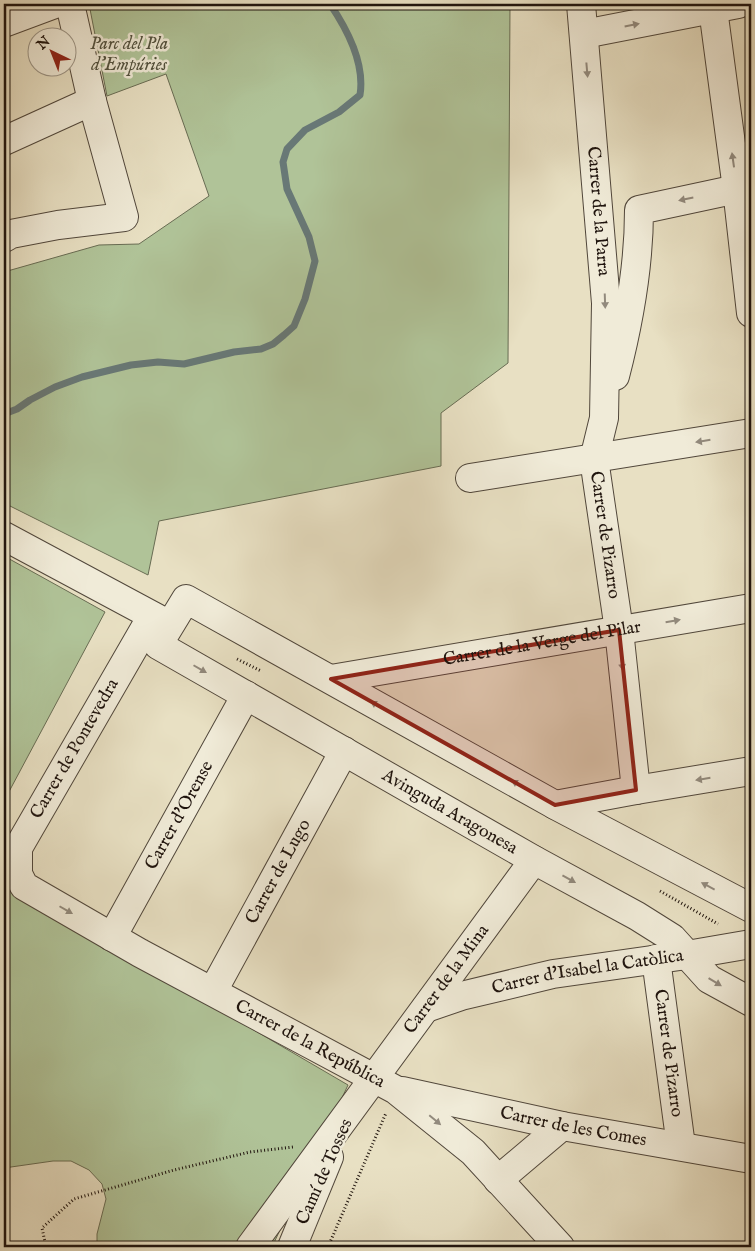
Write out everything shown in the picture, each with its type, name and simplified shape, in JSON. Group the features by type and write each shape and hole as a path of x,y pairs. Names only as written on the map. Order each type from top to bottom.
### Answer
{"street":[{"path":"12,15 55,4"},
{"path":"4,238 11,234 124,217 92,101 70,4"},
{"name":"Carrer de la Parra","path":"581,4 606,303 604,418"},
{"path":"584,34 662,11 732,5 751,313"},
{"path":"4,141 92,101"},
{"name":"Carrer de la Parra","path":"594,459 628,323 639,238 639,210 744,187"},
{"path":"470,478 751,433"},
{"name":"Carrer de Pizarro","path":"594,459 619,630 636,790"},
{"path":"4,536 161,620"},
{"name":"Avinguda Aragonesa","path":"751,908 556,805 186,598 161,620 158,645 534,860 637,916 672,938 709,979 751,1002"},
{"name":"Carrer de la Verge del Pilar","path":"331,679 751,608"},
{"name":"Carrer de Pontevedra","path":"24,886 18,874 18,848 161,620"},
{"name":"Carrer d'Orense","path":"112,937 246,695"},
{"name":"Carrer de Lugo","path":"213,991 344,751"},
{"path":"556,805 751,771"},
{"name":"Carrer de la Mina","path":"376,1088 426,1008 534,860"},
{"name":"Carrer de la República","path":"24,886 112,937 213,991 376,1088 473,1152 560,1247"},
{"name":"Carrer d'Isabel la Catòlica","path":"426,1008 461,996 553,974 751,944"},
{"name":"Carrer de Pizarro","path":"656,959 680,1146"},
{"path":"250,1247 326,1143 376,1088"},
{"name":"Carrer de les Comes","path":"376,1088 562,1126 751,1159"},
{"name":"Camí de Tosses","path":"300,1242 325,1166 376,1088"},
{"path":"498,1180 562,1126"}],"path":[{"path":"328,1247 376,1088"},
{"path":"46,1247 42,1228 74,1199 174,1170 250,1152 326,1143"}],"highlighted area":[{"path":"619,630 636,790 555,805 331,679"}],"green space":[{"name":"Parc del Pla d'Empúries","path":"89,4 510,4 508,363 441,413 441,466 159,521 148,575 4,503 4,272 99,245 139,244 209,196 166,74 107,96"},
{"path":"4,556 105,612 4,801"},
{"path":"4,884 348,1085 272,1247 97,1247 97,1234 106,1199 102,1184 89,1170 71,1161 53,1161 4,1168"}],"waterway":[{"path":"4,414 17,409 55,387 82,377 131,365 158,362 184,364 234,352 261,349 273,344 294,326 305,299 315,261 309,237 287,189 283,162 287,149 305,130 339,112 360,95 361,83 357,59 343,24 330,4"}]}
